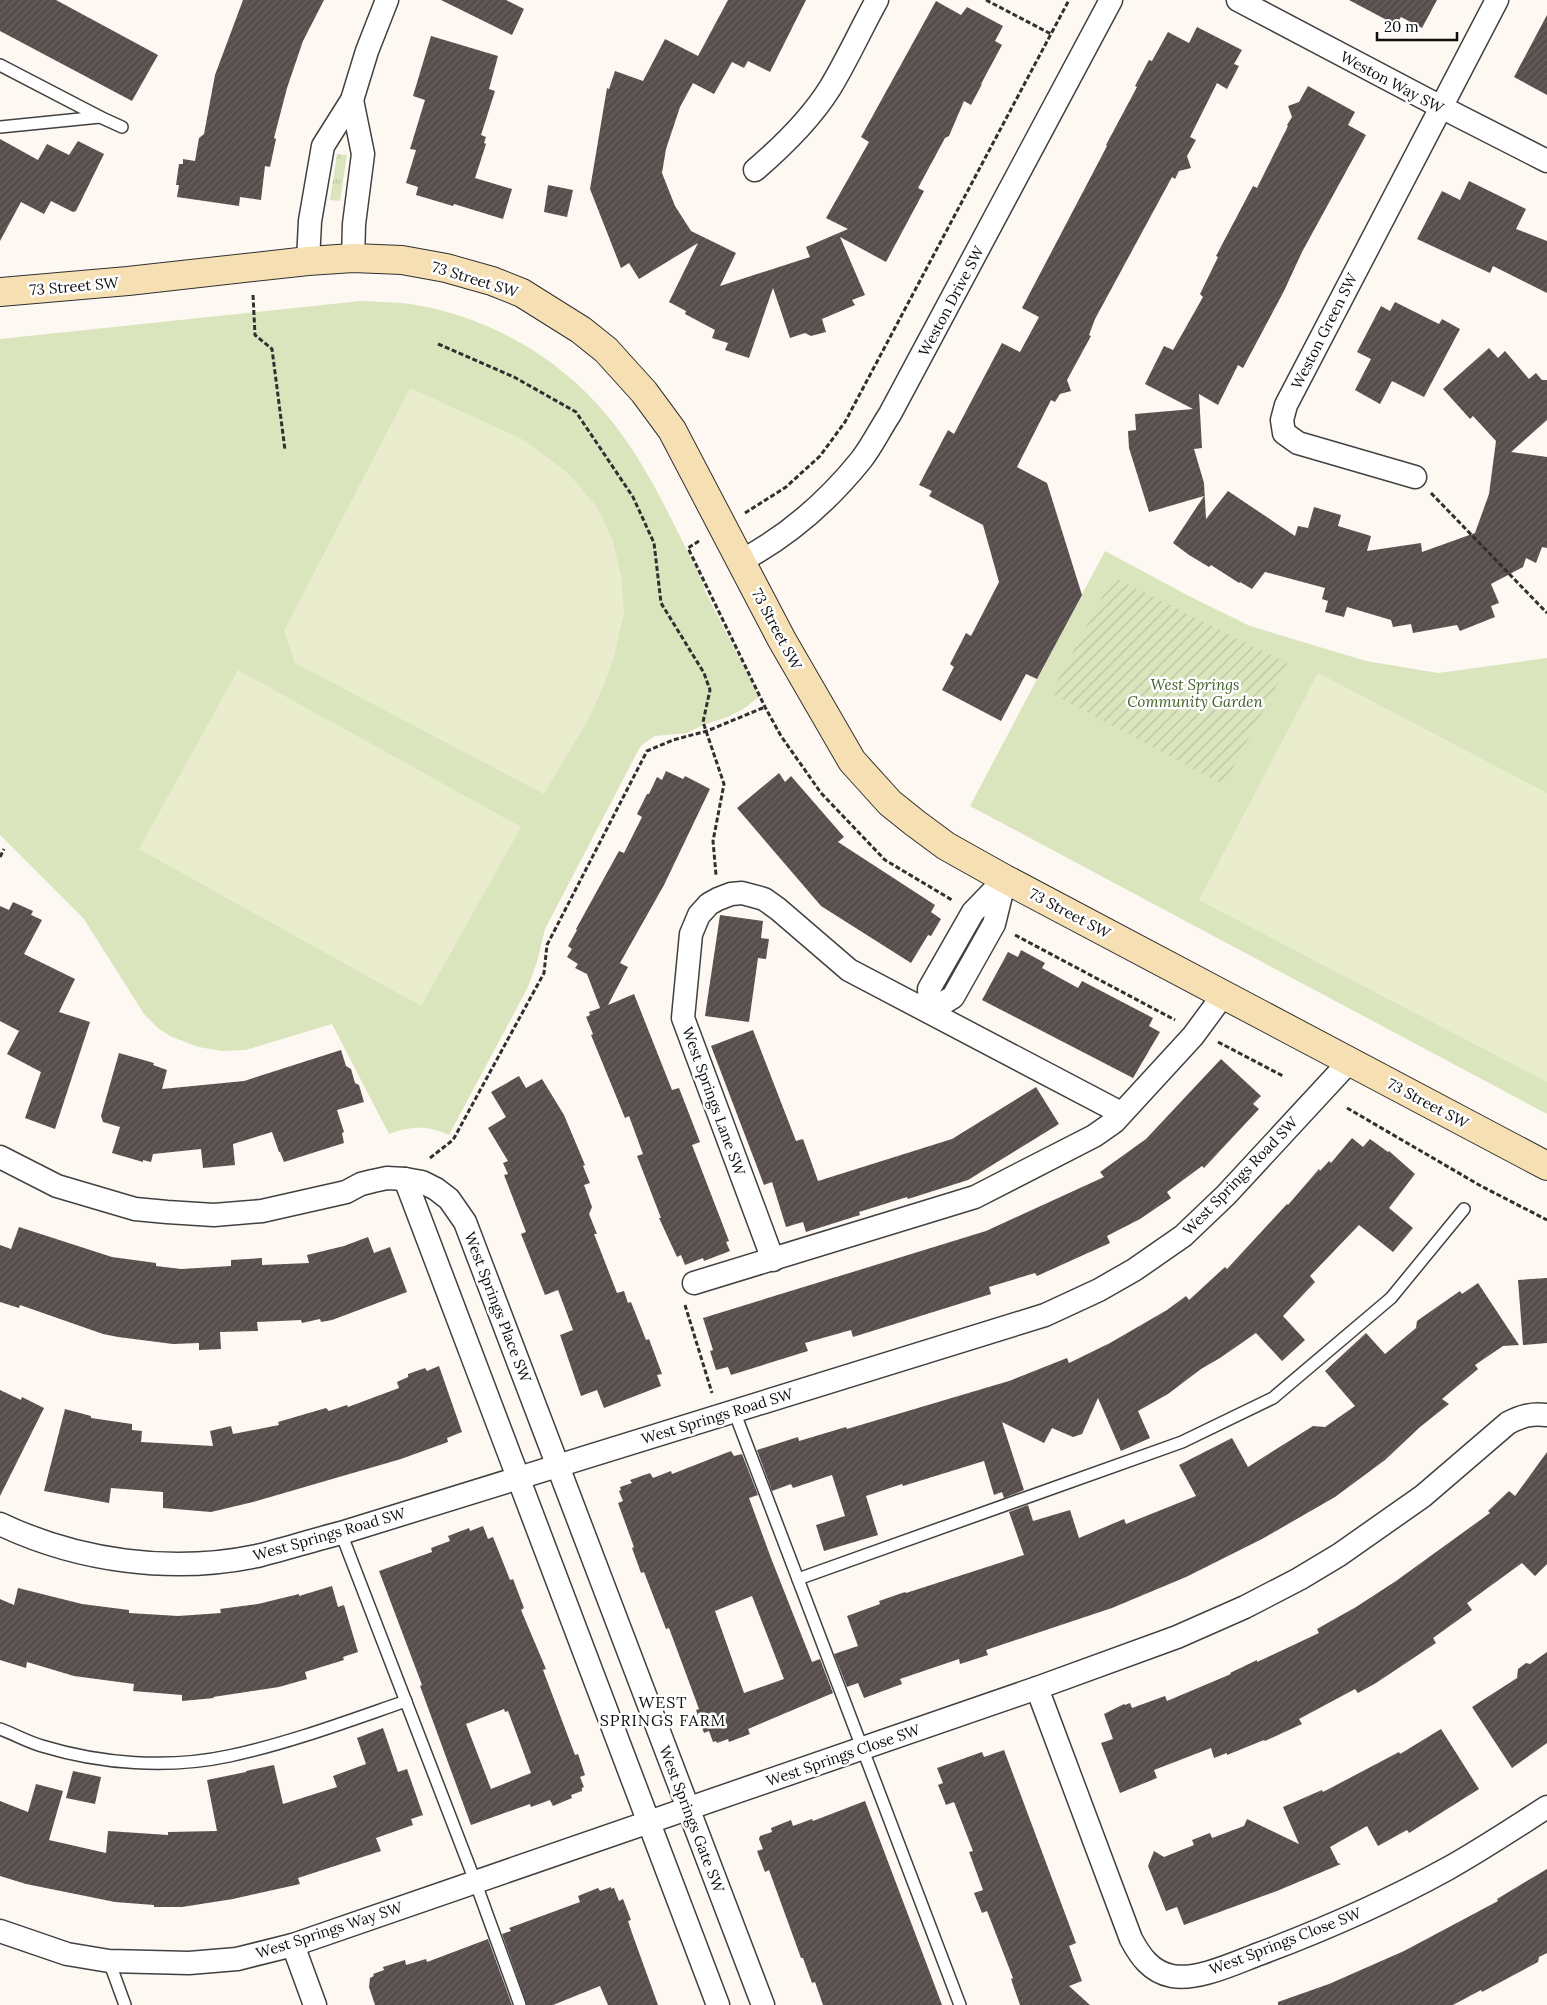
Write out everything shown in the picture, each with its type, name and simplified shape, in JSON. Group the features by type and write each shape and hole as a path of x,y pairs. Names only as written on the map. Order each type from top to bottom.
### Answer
{"street":[{"path":"308,261 310,221 322,146 352,100 367,51 387,0"},
{"path":"755,170 795,134 817,107 877,0"},
{"name":"Weston Drive SW","path":"741,561 766,547 813,511 862,459 890,414 1111,0"},
{"name":"Weston Way SW","path":"1238,0 1440,107 1547,161"},
{"name":"Weston Green SW","path":"1415,477 1298,443 1284,433 1282,420 1286,404 1440,107 1498,0"},
{"path":"352,100 363,154 354,224 353,258"},
{"name":"73 Street SW","path":"0,292 353,258 402,260 446,268 492,281 522,293 581,330 606,350 644,392 672,430 782,640 852,761 890,803 946,846 1547,1166"},
{"path":"930,1011 953,997 994,924 1006,879"},
{"name":"West Springs Lane SW","path":"773,1260 683,1018 691,934 700,915 709,904 718,899 742,892 764,899 850,970 1121,1113"},
{"path":"694,1283 975,1197 1094,1136 1114,1122 1193,1036 1224,994"},
{"name":"West Springs Road SW","path":"0,1524 40,1541 85,1554 122,1560 178,1564 256,1556 341,1533 1045,1314 1100,1290 1134,1270 1190,1229 1226,1195 1350,1061"},
{"name":"West Springs Place SW","path":"0,1157 57,1186 135,1209 167,1212 214,1215 262,1211 346,1192 361,1184 387,1178 422,1182 436,1189 449,1199 466,1222 558,1465"},
{"path":"405,1179 718,2005"},
{"name":"West Springs Close SW","path":"649,1822 1177,1638 1245,1607 1299,1579 1360,1541 1424,1496 1508,1423 1525,1416 1547,1415"},
{"name":"West Springs Gate SW","path":"558,1465 763,2005"},
{"name":"West Springs Close SW","path":"1037,1688 1131,1939 1147,1964 1171,1976 1186,1977 1232,1965 1298,1940 1375,1906 1446,1870 1547,1807"},
{"name":"West Springs Way SW","path":"0,1931 67,1954 109,1961 188,1963 237,1959 293,1945 649,1822"},
{"path":"293,1945 315,2005"}],"lane":[{"path":"0,65 122,127"},
{"path":"0,127 100,117"},
{"path":"798,1579 1182,1442 1272,1398 1392,1298 1464,1209"},
{"path":"727,1413 798,1579 960,2005"},
{"path":"341,1533 475,1881 520,2005"},
{"path":"0,1729 40,1746 80,1756 134,1763 193,1761 228,1756 293,1740 406,1701"},
{"path":"109,1961 126,2005"}],"path":[{"path":"986,0 1051,34"},
{"path":"767,499 786,487 820,456 845,422 1069,0"},
{"path":"251,268 255,335 272,350 285,450"},
{"path":"438,344 514,377 576,412 634,497 654,543 661,604 704,673 710,690 703,722 708,732 724,784 713,841 718,899"},
{"path":"1415,477 1547,613"},
{"path":"405,1179 453,1140 544,973 548,945 647,751 673,740 708,732 765,707"},
{"path":"0,857 4,849"},
{"path":"1347,1108 1481,1186 1547,1220"},
{"path":"694,1283 682,1296 727,1413"}],"green space":[{"path":"337,154 347,155 340,201 330,200"},
{"path":"361,301 410,304 473,320 503,333 531,349 583,389 625,439 647,473 759,697 728,717 703,725 687,733 655,736 639,749 545,929 537,962 527,989 449,1135 426,1128 404,1129 389,1134 332,1024 246,1050 223,1051 198,1047 170,1036 158,1028 144,1014 84,919 0,835 0,339"},
{"path":"410,388 520,438 567,472 597,507 613,541 621,576 624,612 614,657 588,720 544,794 295,663 284,631"},
{"path":"1105,551 1250,626 1366,661 1438,673 1547,658 1547,1114 970,806"},
{"name":"West Springs Community Garden","path":"1113,577 1288,664 1224,785 1051,693"},
{"path":"238,670 521,827 421,1006 139,849"},
{"path":"1318,673 1547,793 1547,1082 1199,900"}],"building":[{"path":"0,0 56,0 158,55 132,101 0,31"},
{"path":"243,0 324,0 303,41 287,88 274,138 276,139 270,167 265,166 261,200 240,197 239,206 177,197 179,185 176,185 179,164 183,164 183,159 195,161 199,138 204,134 215,75"},
{"path":"441,0 506,0 524,9 512,35"},
{"path":"728,0 806,0 770,72 748,61 744,68 732,62 714,94 693,83 680,107 666,149 662,173 675,206 691,231 736,253 720,286 810,257 806,247 848,229 826,218 869,142 861,137 936,1 961,15 967,7 1003,26 995,41 1002,45 971,105 964,101 949,136 945,138 918,188 924,191 886,262 840,237 865,295 852,300 855,305 822,319 826,332 811,336 805,333 790,338 773,288 749,358 725,350 728,343 712,338 715,330 685,314 686,311 669,302 698,243 639,279 629,263 621,268 590,189 607,88 609,89 615,71 643,81 665,39 698,56"},
{"path":"1349,0 1437,0 1422,28 1401,17 1396,25"},
{"path":"1547,15 1547,95 1514,77"},
{"path":"1197,27 1242,50 1234,64 1239,66 1227,89 1217,83 1190,137 1196,140 1187,156 1191,168 1179,171 1175,179 1172,177 1095,319 1089,335 1091,336 1067,380 1071,391 1060,394 1055,402 1051,400 1017,467 1047,483 1082,595 1037,679 1026,674 1001,721 942,690 954,667 950,664 966,633 971,636 999,582 983,525 929,496 932,491 919,485 948,430 954,434 1002,343 1020,352 1039,317 1022,308 1107,146 1149,60 1152,61 1168,32 1189,43"},
{"path":"431,36 498,56 489,89 495,91 481,135 486,137 484,143 486,144 475,178 512,189 503,219 416,195 418,187 406,183 416,150 410,149 425,100 413,96"},
{"path":"1308,86 1355,112 1348,125 1366,135 1302,252 1284,291 1243,368 1238,365 1218,405 1199,394 1202,448 1194,449 1204,483 1206,519 1228,491 1295,536 1298,526 1308,528 1314,507 1341,515 1338,526 1371,536 1367,551 1421,543 1422,552 1475,533 1489,494 1496,441 1473,416 1470,419 1443,389 1489,348 1498,358 1505,351 1529,379 1536,373 1542,380 1547,380 1547,420 1511,452 1547,457 1547,548 1542,547 1536,563 1526,558 1523,567 1491,584 1499,603 1491,606 1495,617 1460,631 1457,625 1413,633 1411,624 1393,627 1391,620 1347,607 1344,617 1325,612 1328,601 1322,599 1325,588 1265,572 1252,589 1211,565 1209,567 1173,543 1204,496 1149,512 1129,448 1128,431 1136,430 1135,414 1193,409 1145,384 1164,346 1173,350 1203,297 1200,294 1218,257 1216,256 1253,186 1257,188 1288,126 1292,117 1288,106 1299,102"},
{"path":"0,139 38,160 47,144 69,155 78,141 104,154 76,211 73,212 51,201 44,214 21,202 0,241"},
{"path":"1469,181 1526,209 1516,229 1547,241 1547,293 1493,266 1490,273 1417,239 1442,191 1460,200"},
{"path":"548,185 573,190 567,217 544,212"},
{"path":"1395,302 1439,324 1442,319 1460,329 1424,397 1392,381 1380,404 1355,390 1371,359 1357,352 1381,306 1390,311"},
{"path":"666,771 683,779 685,776 710,789 664,885 620,963 628,967 608,1005 634,994 672,1090 679,1088 700,1142 692,1145 729,1241 726,1242 730,1251 704,1261 703,1258 685,1265 681,1255 677,1257 659,1218 661,1218 637,1156 643,1154 629,1116 625,1118 591,1035 593,1034 586,1017 590,1015 589,1012 600,1008 587,974 575,968 578,964 567,957 572,949 568,946 576,929 619,851 624,853 642,817 637,814 647,794 649,794 657,777 662,780"},
{"path":"779,773 785,782 791,776 844,837 838,842 935,905 931,912 941,919 931,936 928,935 911,963 821,906 737,808"},
{"path":"13,902 33,911 31,915 42,920 24,954 75,979 59,1012 90,1022 55,1129 25,1118 41,1072 7,1054 19,1031 0,1021 0,906 9,910"},
{"path":"720,915 763,921 761,938 769,939 766,959 758,958 749,1022 705,1016"},
{"path":"1021,950 1045,963 1042,968 1078,988 1082,981 1153,1018 1149,1026 1160,1032 1133,1078 982,1000 1008,952 1018,957"},
{"path":"753,1030 796,1141 803,1139 818,1181 952,1139 1036,1087 1059,1124 968,1180 859,1212 860,1215 806,1232 803,1222 786,1227 772,1182 764,1185 711,1046"},
{"path":"341,1050 346,1066 351,1069 355,1083 359,1085 364,1102 337,1110 344,1132 342,1133 344,1143 284,1162 272,1132 233,1144 235,1165 203,1168 201,1149 153,1154 151,1162 143,1160 143,1162 112,1153 120,1127 103,1122 101,1116 119,1053 154,1063 153,1065 167,1070 162,1089 244,1081"},
{"path":"1221,1059 1261,1096 1253,1104 1259,1109 1204,1168 1202,1166 1167,1192 1171,1198 1140,1219 1107,1236 1110,1243 1037,1276 1035,1273 989,1287 991,1294 853,1337 851,1330 805,1343 808,1351 731,1375 728,1367 716,1370 710,1351 713,1350 703,1318 986,1231 1104,1177 1100,1172 1146,1139"},
{"path":"519,1076 526,1088 542,1079 564,1115 585,1165 583,1166 590,1183 584,1185 592,1207 589,1214 597,1234 594,1234 617,1293 624,1291 628,1303 631,1302 646,1340 649,1339 662,1374 657,1375 661,1386 604,1408 597,1390 581,1396 560,1335 573,1330 558,1290 545,1295 521,1234 526,1232 504,1175 508,1174 503,1163 508,1161 488,1128 506,1117 491,1092"},
{"path":"1352,1138 1363,1147 1370,1139 1389,1151 1415,1174 1389,1208 1413,1228 1393,1252 1359,1225 1310,1276 1315,1282 1283,1316 1305,1340 1282,1361 1256,1333 1201,1369 1168,1394 1138,1411 1150,1438 1121,1451 1098,1398 1082,1434 1073,1437 1052,1428 1044,1443 1002,1422 1024,1490 1004,1498 1002,1492 994,1495 984,1461 903,1486 902,1484 866,1496 878,1535 824,1551 816,1525 845,1516 832,1475 793,1488 791,1484 772,1491 757,1450 798,1437 799,1441 846,1427 847,1429 1009,1381 1067,1358 1069,1363 1110,1343 1167,1310 1186,1296 1189,1300 1225,1267 1227,1269 1288,1205 1319,1169 1320,1171 1329,1161 1331,1163"},
{"path":"19,1227 112,1257 156,1263 156,1266 181,1269 231,1266 231,1260 262,1258 262,1265 309,1263 307,1255 344,1246 368,1237 374,1253 390,1247 407,1292 332,1320 321,1322 320,1319 302,1323 301,1320 257,1322 258,1331 220,1332 221,1349 199,1350 199,1343 173,1344 118,1337 103,1334 20,1305 19,1308 0,1302 0,1245 11,1249"},
{"path":"1547,1278 1547,1343 1523,1345 1518,1280"},
{"path":"1478,1283 1519,1345 1503,1346 1475,1365 1478,1369 1442,1399 1449,1404 1420,1427 1385,1460 1335,1497 1262,1539 1186,1577 1112,1608 986,1650 988,1655 960,1664 959,1659 900,1679 902,1684 864,1698 858,1683 847,1687 834,1654 858,1646 847,1616 880,1604 879,1601 905,1592 1024,1555 1009,1512 1028,1505 1033,1521 1070,1510 1079,1538 1124,1519 1126,1524 1196,1496 1179,1465 1232,1438 1248,1467 1313,1426 1325,1427 1355,1406 1325,1371 1366,1333 1385,1354 1416,1328 1417,1321 1460,1291 1462,1294"},
{"path":"439,1366 462,1432 447,1438 448,1442 401,1459 253,1502 211,1512 163,1508 163,1492 111,1488 109,1503 44,1491 65,1409 91,1416 91,1418 132,1424 132,1430 142,1431 141,1442 213,1446 210,1431 231,1426 233,1434 279,1425 278,1422 326,1408 329,1411 347,1405 348,1407 399,1388 397,1382 408,1377 408,1374 425,1368 427,1371"},
{"path":"0,1390 21,1400 22,1397 44,1408 0,1496"},
{"path":"731,1451 734,1456 742,1454 758,1495 749,1498 771,1558 812,1662 820,1659 833,1693 748,1729 750,1734 729,1742 728,1739 717,1743 716,1741 713,1742 709,1731 704,1733 696,1710 699,1709 669,1628 666,1629 644,1572 641,1573 618,1503 623,1501 619,1491 621,1490 620,1487 632,1483 630,1480 650,1473 653,1478 671,1471 672,1474","holes":["752,1596 784,1679 744,1693 715,1611"]},
{"path":"1547,1452 1547,1564 1535,1576 1522,1563 1467,1603 1472,1610 1433,1638 1436,1643 1358,1693 1355,1689 1299,1719 1302,1724 1265,1741 1227,1755 1227,1753 1214,1758 1211,1748 1154,1770 1157,1778 1120,1793 1101,1743 1113,1739 1104,1714 1124,1704 1130,1703 1132,1708 1165,1696 1167,1701 1319,1633 1317,1629 1396,1581 1490,1513 1488,1511 1509,1491 1515,1496"},
{"path":"483,1526 488,1539 493,1537 510,1580 513,1579 524,1608 521,1610 546,1669 543,1670 575,1755 578,1754 585,1775 580,1777 584,1787 582,1791 571,1795 572,1798 553,1806 550,1800 531,1807 530,1804 471,1825 420,1686 422,1685 379,1571 432,1552 431,1548 450,1541 448,1536 469,1528 470,1531","holes":["504,1709 505,1712 508,1711 531,1773 491,1789 466,1724"]},
{"path":"332,1586 338,1607 344,1605 358,1652 343,1657 344,1660 305,1672 307,1679 279,1687 214,1698 182,1701 182,1695 133,1691 134,1684 74,1676 27,1662 26,1668 0,1660 0,1599 14,1605 18,1588 82,1604 129,1610 129,1613 178,1616 221,1613 220,1609 258,1604 299,1594 299,1596"},
{"path":"1547,1652 1547,1743 1512,1768 1472,1707 1517,1678 1518,1669 1526,1663 1530,1664"},
{"path":"383,1728 398,1772 407,1769 423,1815 411,1819 413,1825 376,1838 381,1851 298,1878 300,1884 233,1899 182,1907 154,1907 154,1905 115,1902 26,1884 0,1876 0,1801 28,1812 36,1784 63,1791 49,1840 106,1853 108,1831 168,1835 168,1832 217,1831 207,1780 274,1765 283,1804 337,1787 333,1776 366,1764 357,1738"},
{"path":"1441,1729 1479,1789 1409,1833 1407,1830 1378,1846 1367,1826 1330,1847 1338,1863 1341,1864 1277,1891 1184,1925 1177,1907 1166,1911 1148,1866 1154,1851 1164,1857 1194,1845 1192,1840 1210,1833 1212,1838 1244,1826 1247,1819 1299,1844 1283,1807 1322,1790 1323,1792 1399,1752 1400,1754"},
{"path":"1004,1750 1076,1943 1069,1946 1082,1981 1069,1986 1090,2005 1020,2005 1011,1979 1013,1978 987,1911 982,1913 974,1893 983,1890 969,1852 973,1851 954,1802 946,1805 938,1785 943,1783 937,1768 982,1752 984,1757"},
{"path":"73,1771 101,1777 95,1804 66,1798"},
{"path":"865,1801 942,2005 823,2005 815,1982 812,1983 803,1958 801,1958 769,1870 765,1872 757,1851 763,1849 759,1839 760,1836 772,1832 771,1828 791,1820 793,1826 812,1819 813,1821"},
{"path":"1547,1869 1547,1953 1539,1957 1538,1962 1482,1992 1481,1990 1453,2005 1278,2005 1278,2002 1329,1984 1404,1951 1498,1901 1497,1899"},
{"path":"611,1887 611,1889 614,1888 619,1901 623,1899 631,1920 628,1921 658,2005 608,2005 600,1986 553,2005 527,2005 502,1934 511,1931 509,1928 580,1902 578,1896 598,1888 600,1891"},
{"path":"488,1939 512,2005 375,2005 369,1987 370,1978 374,1976 373,1974 384,1970 383,1967 405,1960 406,1965 426,1959 427,1962"}],"district":[{"name":"WEST SPRINGS FARM","path":"663,1711"}]}
